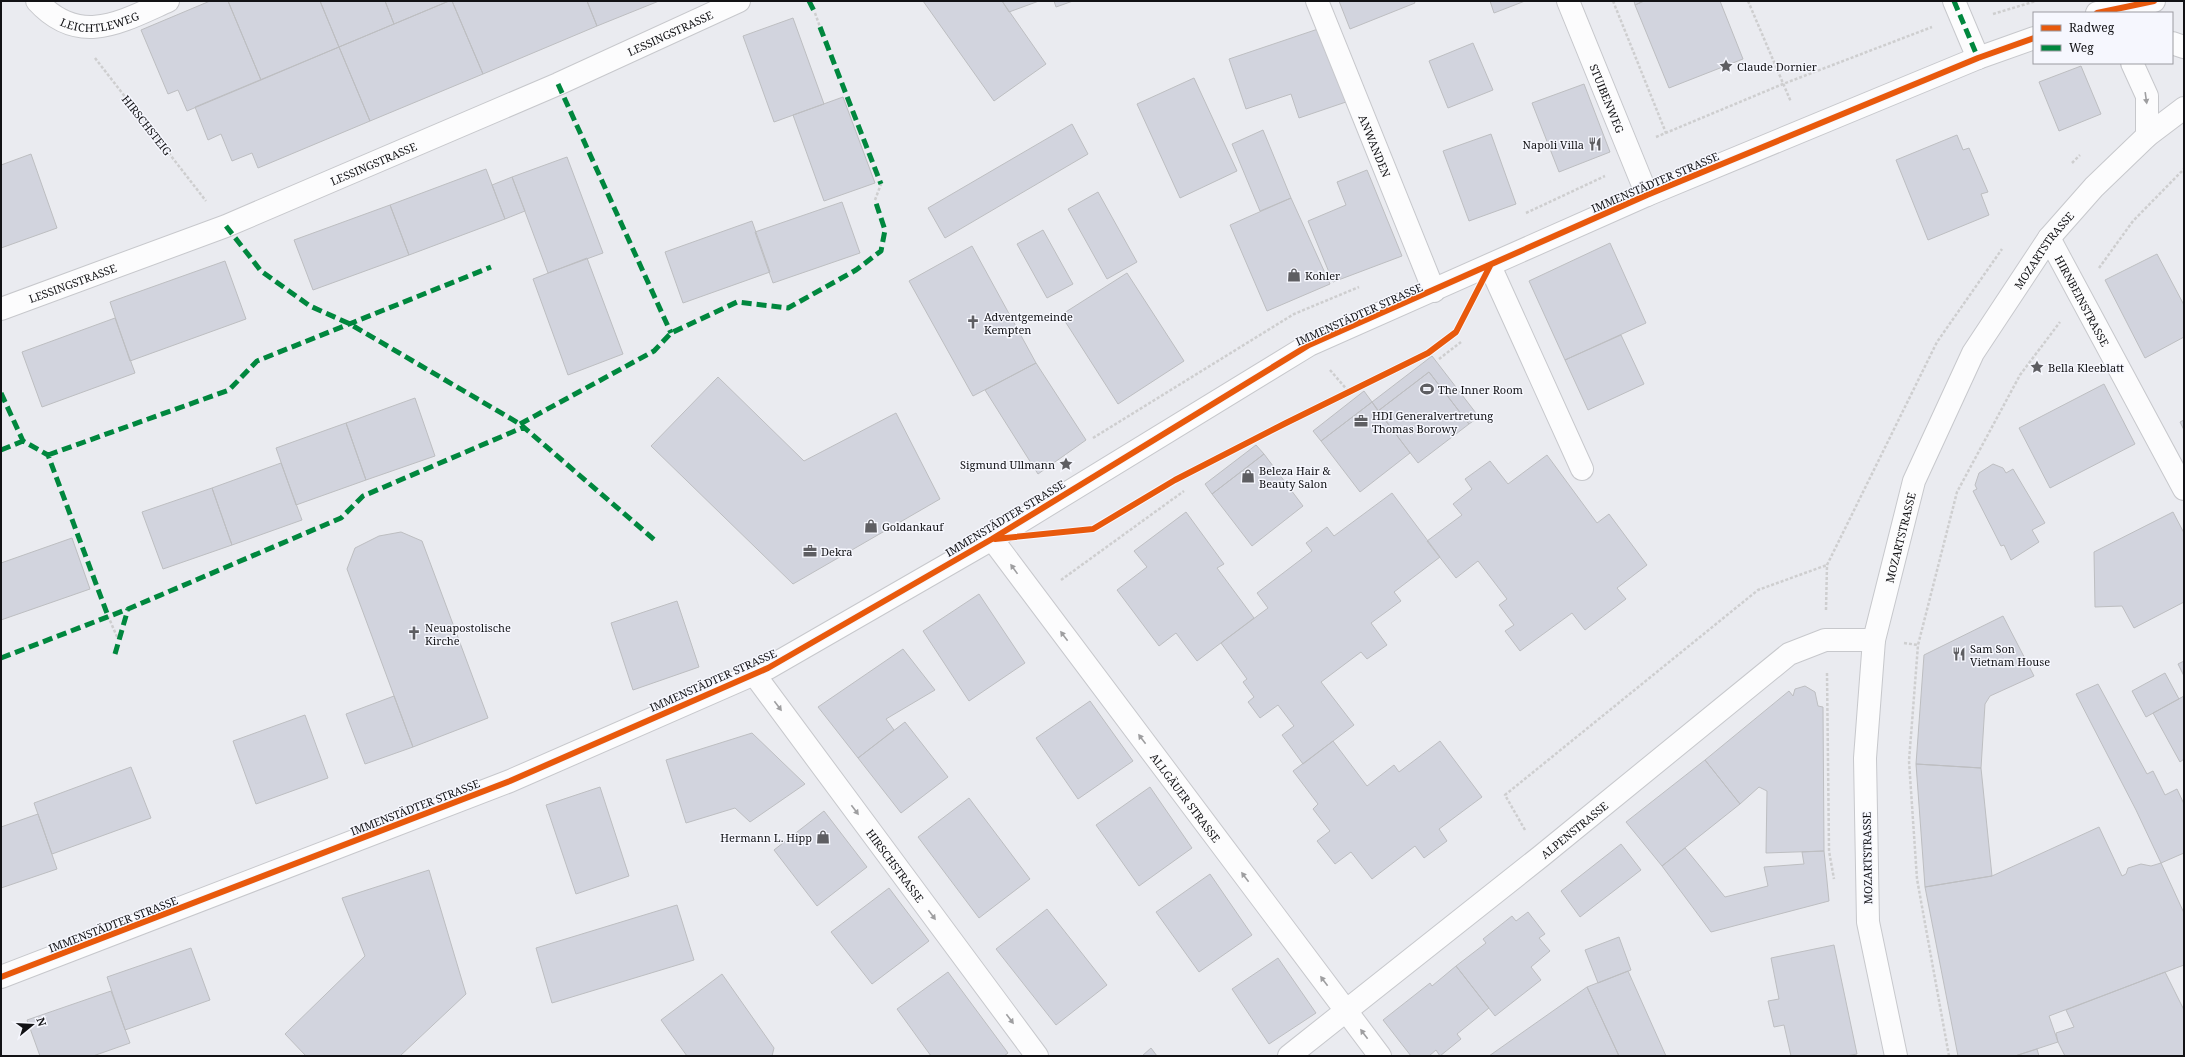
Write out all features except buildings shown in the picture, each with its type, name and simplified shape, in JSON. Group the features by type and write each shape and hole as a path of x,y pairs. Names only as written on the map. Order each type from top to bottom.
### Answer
{"street":[{"name":"LEICHTLEWEG","path":"37,1 68,24 97,28 127,20 168,1"},
{"name":"LESSINGSTRASSE","path":"1,309 226,226 558,84 739,1"},
{"name":"ANWANDEN","path":"1317,1 1434,291"},
{"name":"STUIBENWEG","path":"1568,1 1647,195"},
{"path":"2102,12 2154,1"},
{"path":"1958,8 1978,58"},
{"name":"IMMENSTÄDTER STRASSE","path":"1,977 510,781 754,674 992,539 1309,345 1434,291 1647,195 1978,58 2033,38"},
{"path":"2173,43 2184,47"},
{"name":"IMMENSTÄDTER STRASSE","path":"2006,48 2033,44"},
{"path":"2132,64 2148,96 2147,136"},
{"name":"MOZARTSTRASSE","path":"1896,1056 1868,922 1865,758 1874,640 1914,481 1973,353 2049,238 2094,187 2147,136 2184,108"},
{"name":"HIRNBEINSTRASSE","path":"2049,238 2184,489"},
{"path":"1490,266 1582,469"},
{"name":"ALLGÄUER STRASSE","path":"992,539 1380,1056"},
{"name":"ALPENSTRASSE","path":"1289,1056 1347,1012 1540,857 1789,654 1825,640 1874,640"},
{"name":"HIRSCHSTRASSE","path":"754,674 1037,1056"}],"path":[{"path":"1613,1 1666,133"},
{"path":"1748,1 1803,130"},
{"path":"1628,149 1958,8 1996,14 2036,1"},
{"path":"815,13 820,27"},
{"path":"1949,1056 1917,878 1909,761 1918,645 1957,492 2020,375 2133,222 2184,169"},
{"path":"875,200 881,184"},
{"path":"1438,359 1461,342"},
{"path":"1342,395 1355,389"},
{"path":"1035,598 1184,491"},
{"path":"1540,857 1504,795 1758,590 1827,565 1825,640"},
{"path":"108,616 118,639"}],"marked path":[{"path":"809,1 815,13"},
{"path":"1954,1 1978,58"},
{"path":"820,27 881,184"},
{"path":"558,84 671,333"},
{"path":"520,424 654,351 671,333 737,302 788,308 856,270 881,251 885,230 875,200"},
{"path":"226,226 261,271 310,306 350,324 520,424 657,542"},
{"path":"48,455 229,390 257,361 491,267"},
{"path":"1,393 23,441 48,455 108,616"},
{"path":"1,658 128,609 341,518 363,496 524,427"},
{"path":"1,450 23,441"},
{"path":"115,654 128,609"}],"cycle path":[{"path":"2102,12 2154,1"},
{"path":"1,977 510,781 768,668 992,539 1309,345 1647,195 1978,58 2033,38"},
{"path":"995,539 1093,529 1175,480 1428,353 1456,332 1490,266"}],"place":[{"name":"Claude Dornier","path":"1726,66"},
{"name":"Napoli Villa","path":"1595,144"},
{"name":"Kohler","path":"1294,275"},
{"name":"Adventgemeinde Kempten","path":"973,322"},
{"name":"Bella Kleeblatt","path":"2037,367"},
{"name":"The Inner Room","path":"1427,389"},
{"name":"HDI Generalvertretung Thomas Borowy","path":"1361,421"},
{"name":"Sigmund Ullmann","path":"1066,464"},
{"name":"Beleza Hair & Beauty Salon","path":"1248,476"},
{"name":"Goldankauf","path":"871,526"},
{"name":"Dekra","path":"810,551"},
{"name":"Neuapostolische Kirche","path":"414,633"},
{"name":"Sam Son Vietnam House","path":"1959,654"},
{"name":"Hermann L. Hipp","path":"823,837"}]}
